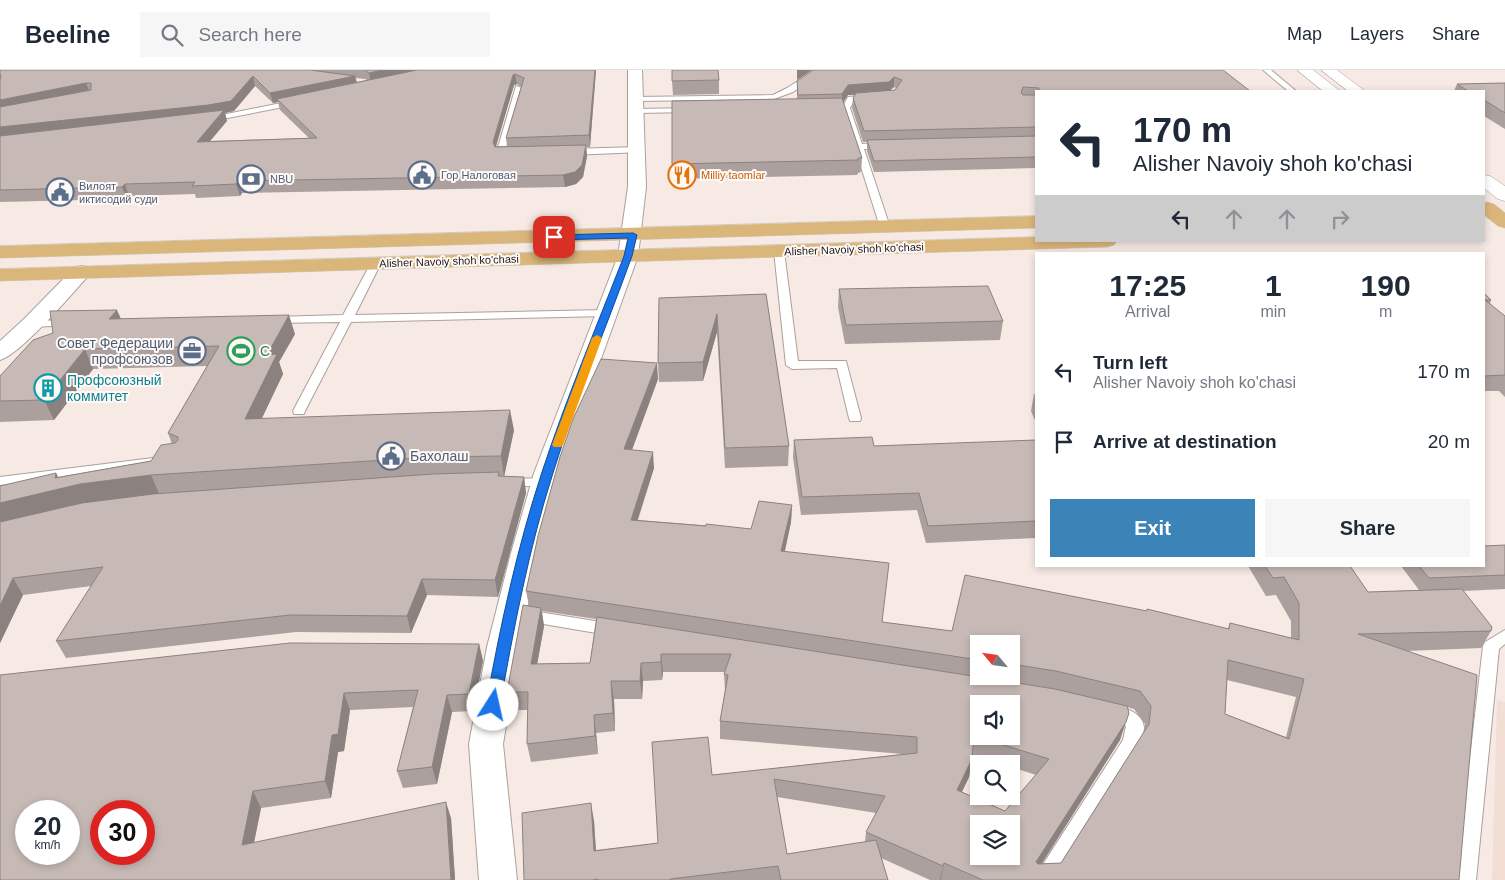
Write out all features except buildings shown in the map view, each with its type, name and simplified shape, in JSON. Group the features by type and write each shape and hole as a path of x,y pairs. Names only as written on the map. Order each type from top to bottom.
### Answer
{"main road":[{"path":"1304,70 1331,90"},
{"path":"1328,70 1356,90"},
{"path":"1485,181 1505,194"},
{"path":"1490,208 1505,222"},
{"name":"Alisher Navoiy shoh ko'chasi","path":"0,275 376,263 886,227 1035,222"},
{"path":"1485,230 1505,229"},
{"name":"Alisher Navoiy shoh ko'chasi","path":"0,252 630,245 779,251 1075,242"}],"street":[{"path":"498,880 486,744 488,647 512,614 525,553 545,482 630,245 639,150 635,70"},
{"path":"0,353 32,324 80,272"}],"lane":[{"path":"1267,70 1291,90"},
{"path":"636,105 774,97 790,90 818,71"},
{"path":"519,88 500,154 520,154"},
{"path":"877,97 851,100 846,108 886,227"},
{"path":"194,122 304,100"},
{"path":"636,105 696,110"},
{"path":"816,108 846,108"},
{"path":"858,146 898,146"},
{"path":"559,152 639,150"},
{"path":"779,251 792,365 842,364 855,418"},
{"path":"299,411 376,263"},
{"path":"259,320 606,312"},
{"path":"32,324 82,323"},
{"path":"0,481 168,460"},
{"path":"496,483 545,482"},
{"path":"512,614 630,632"},
{"path":"1466,880 1491,646 1505,636"},
{"path":"1043,880 1134,737 1136,726 1134,721 1128,716 1096,708"}],"shaded area":[{"path":"1497,700 1505,702 1505,880 1492,880"}],"slow traffic":[{"path":"558,445 597,338"}],"place":[{"name":"Гор Налоговая","path":"422,175"},
{"name":"Milliy taomlar","path":"682,175"},
{"name":"NBU","path":"251,179"},
{"name":"Вилоят иктисодий суди","path":"60,192"},
{"name":"Совет Федерации профсоюзов","path":"192,351"},
{"name":"С","path":"241,351"},
{"name":"Профсоюзный коммитет","path":"48,388"},
{"name":"Бахолаш","path":"391,456"}],"route":[{"path":"493,705 503,647 525,553 547,473 628,256 633,235 554,237"}]}
